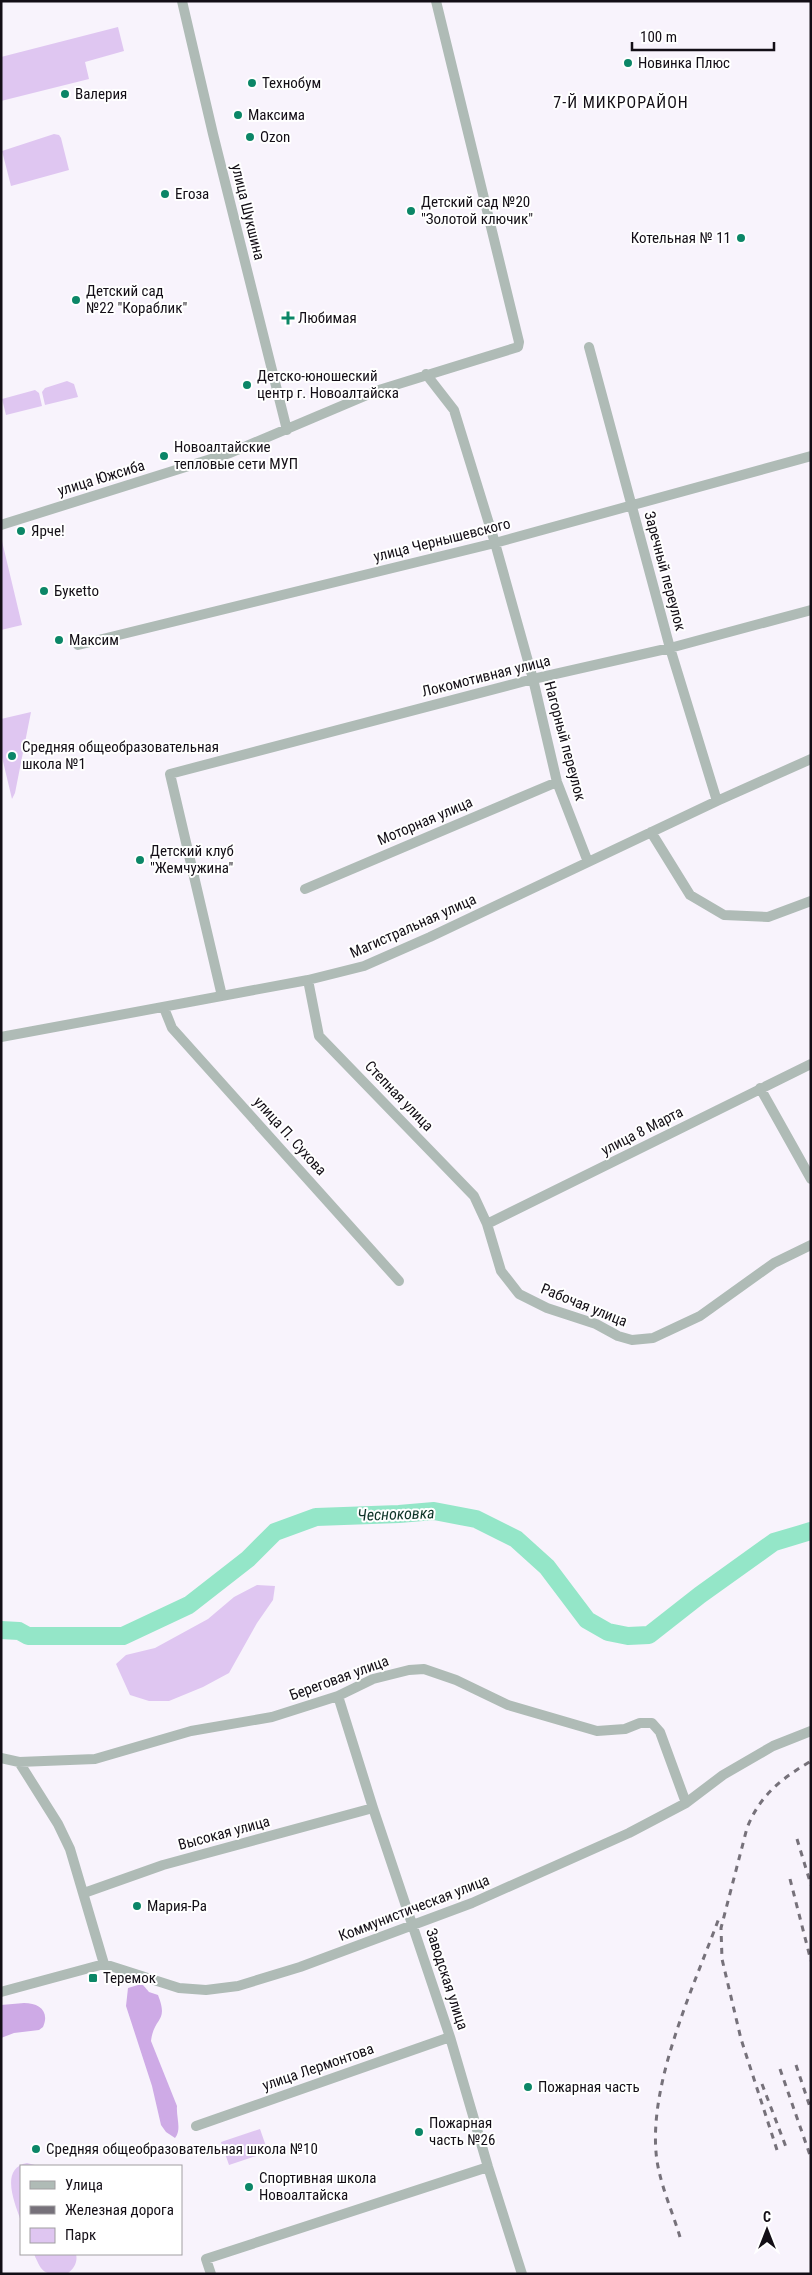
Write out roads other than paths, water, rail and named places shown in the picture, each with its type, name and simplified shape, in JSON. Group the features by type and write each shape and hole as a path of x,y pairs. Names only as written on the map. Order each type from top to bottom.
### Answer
{"street":[{"name":"улица Шукшина","path":"182,1 213,134 287,430"},
{"name":"улица Южсиба","path":"1,525 221,456 379,390 518,346 519,342 436,1"},
{"name":"Заречный переулок","path":"589,347 670,648 717,801"},
{"name":"Нагорный переулок","path":"426,374 454,410 495,543 533,679 557,782 588,862"},
{"name":"улица Чернышевского","path":"78,645 495,543 811,456"},
{"name":"Локомотивная улица","path":"222,996 170,774 533,679 670,648 811,610"},
{"name":"Магистральная улица","path":"1,1037 338,974 393,954 717,801 811,759"},
{"name":"Моторная улица","path":"305,889 557,782"},
{"path":"651,832 690,895 724,914 768,917 811,901"},
{"name":"Степная улица","path":"308,980 319,1036 474,1196 487,1224"},
{"name":"улица П. Сухова","path":"164,1008 172,1028 399,1281"},
{"name":"улица 8 Марта","path":"487,1224 811,1064"},
{"path":"760,1088 811,1179"},
{"name":"Рабочая улица","path":"487,1224 501,1271 520,1294 547,1308 596,1324 618,1336 632,1340 653,1338 700,1316 774,1263 811,1245"},
{"name":"Береговая улица","path":"1,1758 19,1762 95,1759 190,1731 272,1717 338,1696 373,1678 409,1670 424,1669 456,1680 508,1705 597,1731 625,1730 640,1723 652,1722 660,1732 686,1803"},
{"name":"Заводская улица","path":"338,1696 373,1808 450,2037 488,2168 522,2274"},
{"name":"Коммунистическая улица","path":"104,1964 179,1988 219,1990 300,1967 414,1926 629,1834 686,1803 723,1775 773,1746 811,1731"},
{"path":"1,1992 104,1964 70,1849 58,1824 19,1762"},
{"name":"Высокая улица","path":"84,1893 163,1865 373,1808"},
{"name":"улица Лермонтова","path":"196,2126 450,2037"},
{"path":"211,2274 206,2259 488,2168"}],"waterway":[{"name":"Чесноковка","path":"1,1630 19,1631 28,1636 123,1636 189,1605 248,1559 275,1532 316,1517 434,1511 476,1519 516,1539 547,1567 587,1620 608,1632 628,1636 649,1635 700,1595 774,1542 811,1531"}],"railway":[{"path":"777,2150 741,2039 722,1959 721,1928 747,1828 752,1816 765,1797 781,1781 811,1761"},
{"path":"797,1839 811,1885"},
{"path":"790,1879 811,1961"},
{"path":"680,2237 659,2173 656,2152 656,2124 660,2094 676,2033 719,1918"},
{"path":"796,2065 811,2110"},
{"path":"780,2069 811,2158"},
{"path":"762,2084 786,2147"}],"place":[{"name":"Новинка Плюс","path":"628,63"},
{"name":"Технобум","path":"252,83"},
{"name":"Валерия","path":"65,94"},
{"name":"Максима","path":"238,115"},
{"name":"Ozon","path":"250,137"},
{"name":"Егоза","path":"165,194"},
{"name":"Детский сад №20 \"Золотой ключик\"","path":"411,211"},
{"name":"Котельная № 11","path":"741,238"},
{"name":"Детский сад №22 \"Кораблик\"","path":"76,300"},
{"name":"Любимая","path":"288,318"},
{"name":"Детско-юношеский центр г. Новоалтайска","path":"247,385"},
{"name":"Новоалтайские тепловые сети МУП","path":"164,456"},
{"name":"Ярче!","path":"21,531"},
{"name":"Букеttо","path":"44,591"},
{"name":"Максим","path":"59,640"},
{"name":"Средняя общеобразовательная школа №1","path":"12,756"},
{"name":"Детский клуб \"Жемчужина\"","path":"140,860"},
{"name":"Мария-Ра","path":"137,1906"},
{"name":"Теремок","path":"93,1978"},
{"name":"Пожарная часть","path":"528,2087"},
{"name":"Пожарная часть №26","path":"419,2132"},
{"name":"Средняя общеобразовательная школа №10","path":"36,2149"},
{"name":"Спортивная школа Новоалтайска","path":"249,2187"}],"district":[{"name":"7-Й МИКРОРАЙОН","path":"621,102"}]}
